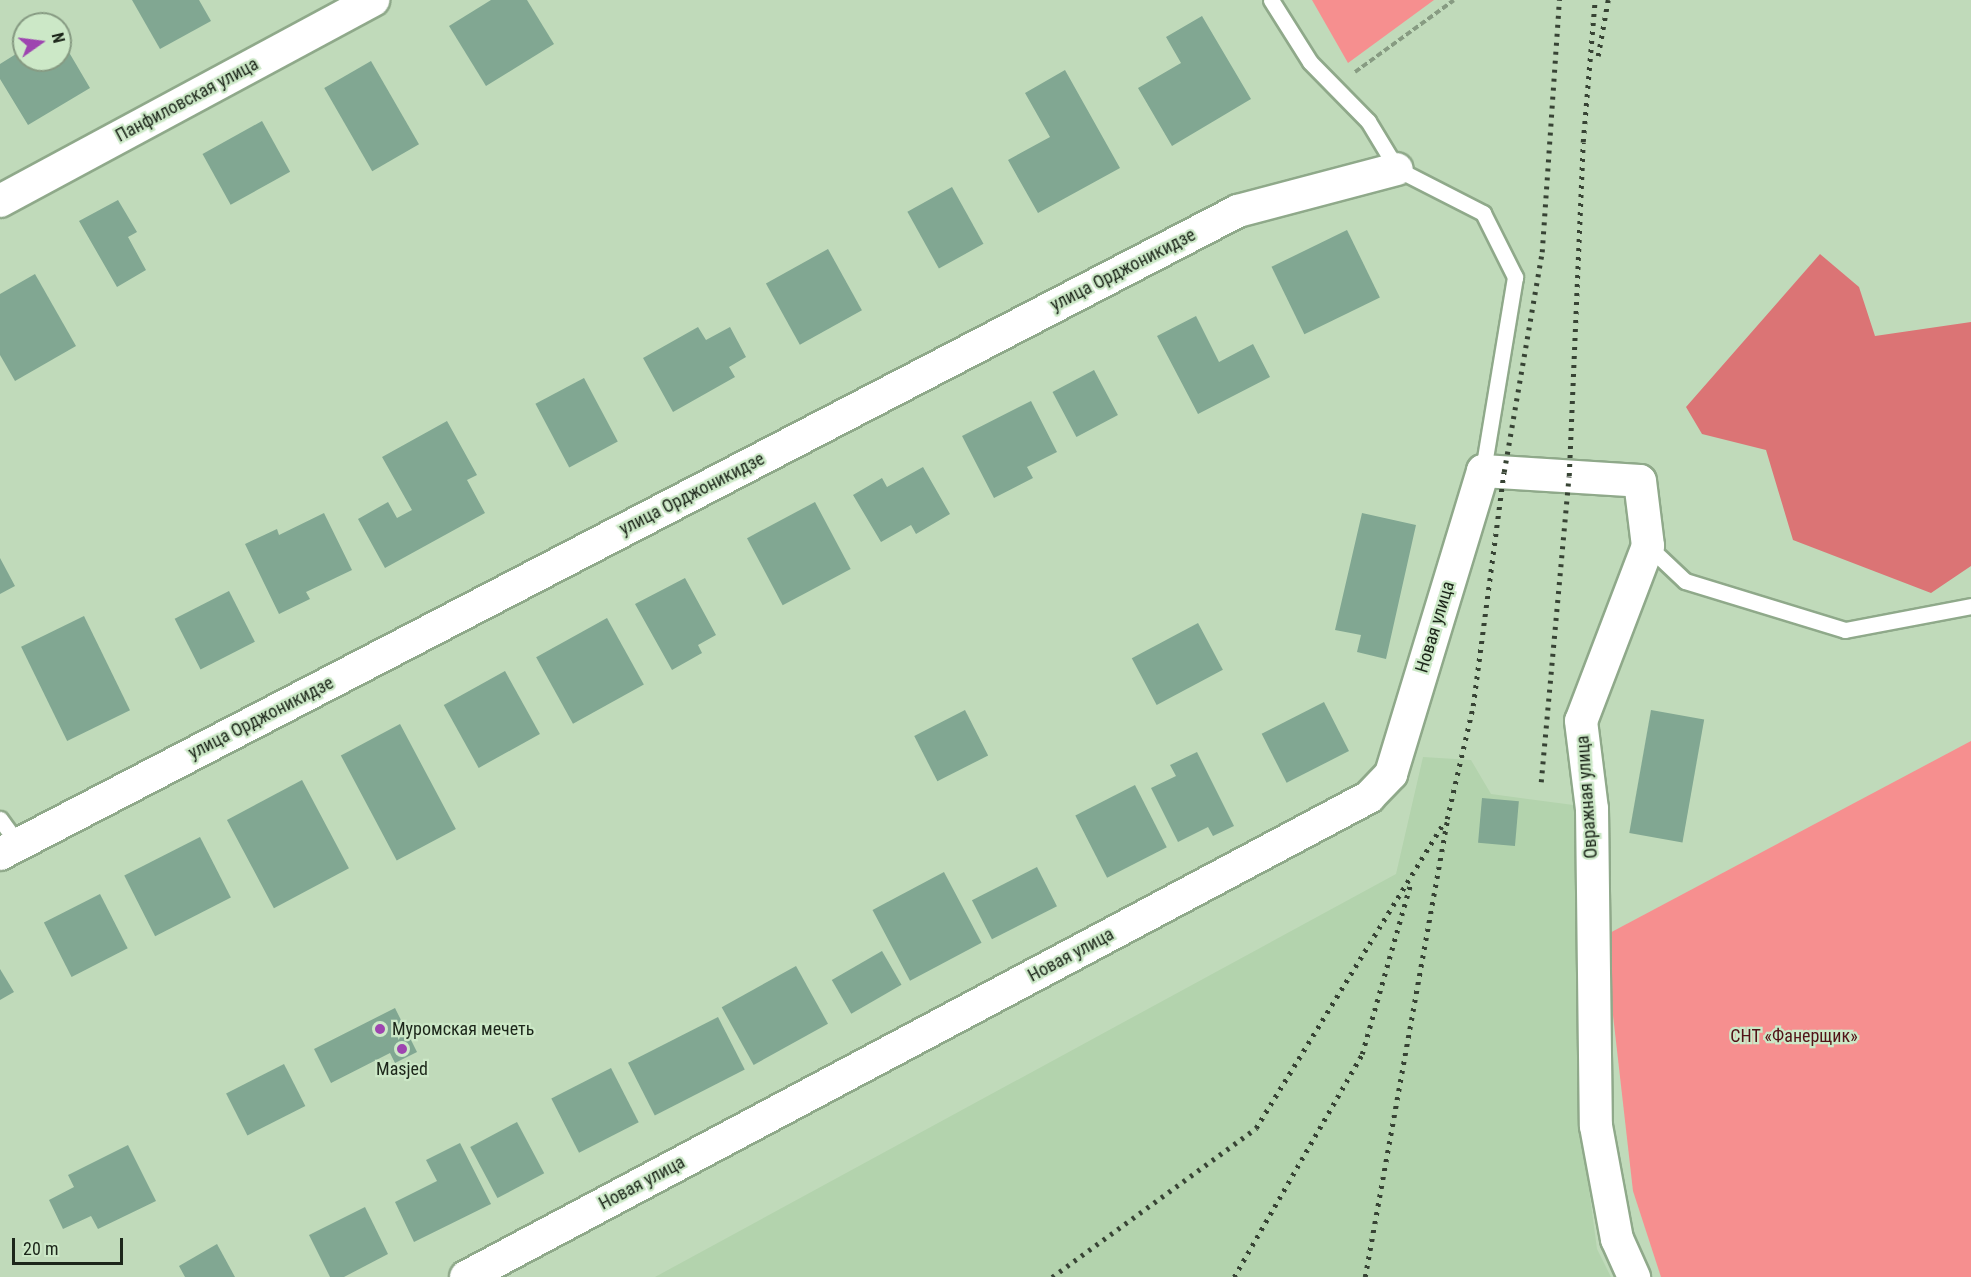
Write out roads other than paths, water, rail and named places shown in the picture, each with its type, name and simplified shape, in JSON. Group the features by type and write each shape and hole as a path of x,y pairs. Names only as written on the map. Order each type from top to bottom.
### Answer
{"street":[{"name":"Панфиловская улица","path":"0,201 373,0"},
{"name":"улица Орджоникидзе","path":"9,849 1238,211 1397,169"},
{"name":"Овражная улица","path":"1482,471 1640,481 1648,546 1581,721 1592,809 1596,1126 1617,1239 1634,1277"},
{"name":"Новая улица","path":"466,1277 1368,797 1391,774 1482,471"}],"lane":[{"path":"1271,0 1310,62 1368,121 1397,169 1483,213 1515,277 1482,471"},
{"path":"1648,546 1685,581 1845,630 1971,606"},
{"path":"0,819 9,849"}],"railway":[{"path":"1365,1277 1447,819 1473,706 1504,472 1542,252 1559,0"},
{"path":"1541,782 1569,476 1583,142 1595,0"},
{"path":"1598,56 1608,0"},
{"path":"1052,1277 1256,1128 1442,826"},
{"path":"1234,1277 1362,1054 1410,886"}],"place":[{"name":"Муромская мечеть","path":"380,1029"},
{"name":"Masjed","path":"402,1049"}],"park label":[{"name":"СНТ «Фанерщик»","path":"1794,1036"}]}
